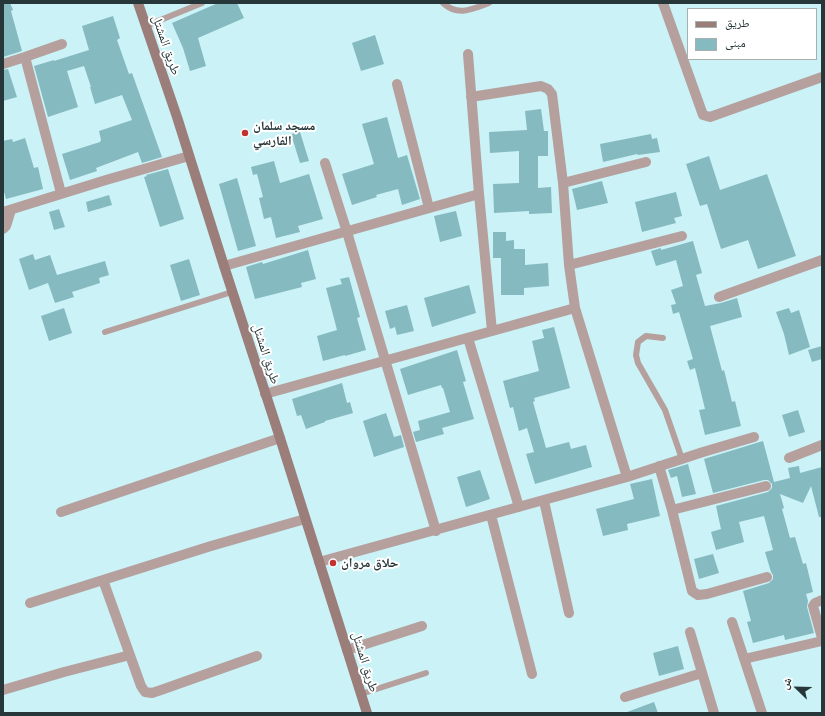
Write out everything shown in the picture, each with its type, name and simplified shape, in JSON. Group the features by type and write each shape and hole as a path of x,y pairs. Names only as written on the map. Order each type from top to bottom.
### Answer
{"main road":[{"name":"طريق المشتل","path":"138,3 178,117 188,156 280,438 367,713"}],"street":[{"path":"663,3 703,115 710,117 822,77"},
{"path":"3,64 62,44"},
{"path":"468,54 492,331"},
{"path":"25,57 61,193"},
{"path":"397,84 429,208"},
{"path":"471,97 541,86 548,89 552,94 563,183 569,265 575,308 627,477"},
{"path":"3,230 6,226 7,211 61,193 188,156"},
{"path":"563,183 646,162"},
{"path":"325,163 386,361 436,531"},
{"path":"224,266 479,194"},
{"path":"569,265 682,236"},
{"path":"719,297 822,260"},
{"path":"265,394 575,308"},
{"path":"468,338 519,508"},
{"path":"319,562 544,501 627,477 754,437"},
{"path":"61,512 280,438"},
{"path":"789,458 822,445"},
{"path":"658,466 672,510 692,591 698,595 707,594 767,577"},
{"path":"672,510 766,486"},
{"path":"544,501 569,613"},
{"path":"491,516 532,674"},
{"path":"30,603 211,546 306,519"},
{"path":"103,580 141,686 145,692 152,693 257,656"},
{"path":"744,660 822,639 813,606 815,603 822,600"},
{"path":"732,622 762,713"},
{"path":"347,650 422,626"},
{"path":"690,632 714,713"},
{"path":"3,690 130,655"},
{"path":"625,697 702,673"}],"lane":[{"path":"146,26 202,3"},
{"path":"443,3 450,9 467,11 489,3"},
{"path":"105,332 232,292"},
{"path":"663,338 646,336 638,342 636,355 638,363 665,410 682,459"},
{"path":"361,694 426,673"}],"building":[{"path":"3,3 10,3 13,10 11,11 22,51 3,57"},
{"path":"218,3 237,3 244,18 198,38 206,66 190,71 183,48 172,23"},
{"path":"113,16 120,38 117,40 129,74 132,73 162,157 142,163 138,152 96,168 97,171 70,180 62,154 100,142 99,131 132,120 122,95 95,104 84,66 67,71 78,107 48,117 34,66 89,50 82,26"},
{"path":"375,35 384,64 361,71 352,43"},
{"path":"8,69 17,97 3,101 3,70"},
{"path":"541,109 544,131 548,131 548,156 538,156 538,188 551,187 552,213 529,214 529,211 494,213 493,184 519,183 519,151 490,153 489,132 527,130 525,111"},
{"path":"387,117 398,158 407,155 420,199 402,205 398,189 376,195 377,197 352,205 342,174 374,164 362,124"},
{"path":"300,132 309,161 300,163 291,134"},
{"path":"651,134 652,139 657,138 660,152 637,154 603,162 600,144"},
{"path":"25,138 34,168 38,167 43,189 6,199 3,188 3,141 12,139 13,142"},
{"path":"709,156 720,190 767,174 796,256 758,269 748,240 721,249 707,204 700,206 686,164"},
{"path":"274,161 280,183 309,174 323,219 298,226 300,232 276,238 271,217 264,219 259,198 263,197 257,174 253,175 251,167"},
{"path":"168,169 184,219 160,227 144,177 147,176 146,175"},
{"path":"237,178 256,246 238,251 219,184"},
{"path":"602,181 608,203 577,210 572,189"},
{"path":"676,192 682,216 674,218 676,223 642,232 635,202"},
{"path":"109,195 112,205 88,212 86,202"},
{"path":"59,209 65,227 54,230 49,212"},
{"path":"456,211 462,236 440,242 434,216"},
{"path":"493,232 506,232 506,241 514,240 514,249 525,249 525,265 548,263 549,286 524,288 524,295 501,295 501,258 493,258"},
{"path":"693,241 702,273 696,275 705,306 737,298 742,317 710,326 722,371 724,370 732,402 735,401 741,426 705,435 699,410 705,409 695,368 690,370 687,361 693,359 679,312 673,314 671,305 676,304 671,290 683,286 676,260 656,266 651,251 661,248 661,250"},
{"path":"308,250 316,279 301,283 302,287 255,299 246,267 262,262 263,264"},
{"path":"33,254 35,260 50,255 57,275 105,261 109,275 99,278 100,283 72,292 74,297 55,303 48,283 29,290 19,259"},
{"path":"189,259 200,295 181,301 170,265"},
{"path":"349,277 360,317 357,318 366,350 323,361 317,336 337,330 326,288 342,284 340,279"},
{"path":"469,285 476,313 432,327 424,298"},
{"path":"407,305 414,331 397,335 395,327 390,329 385,311"},
{"path":"64,308 72,333 49,341 41,316"},
{"path":"789,308 791,313 799,310 810,347 789,355 784,334 776,312"},
{"path":"554,327 570,388 534,398 535,401 533,402 546,448 569,442 571,449 586,445 592,467 535,484 526,454 534,452 527,428 519,431 513,407 510,408 503,381 539,371 532,341 544,338 542,330"},
{"path":"822,346 822,359 812,362 808,350"},
{"path":"457,350 466,381 463,382 474,419 442,428 444,434 416,442 413,432 420,430 418,421 450,412 441,385 408,395 400,369"},
{"path":"342,383 347,403 350,402 353,413 325,421 306,429 301,415 297,416 292,399"},
{"path":"798,410 805,432 789,437 782,415"},
{"path":"386,413 394,437 401,435 404,447 374,457 363,421"},
{"path":"763,441 774,482 790,478 788,468 799,466 800,473 822,467 822,517 819,517 811,486 803,503 780,494 784,508 782,509 790,538 795,537 803,564 806,563 813,592 806,594 808,601 807,607 814,633 785,640 784,635 753,643 747,622 751,621 743,591 769,583 773,579 765,552 773,550 764,516 739,522 744,542 716,550 711,532 721,529 716,506 768,492 772,488 772,484 768,480 764,480 713,493 704,459"},
{"path":"688,464 696,494 682,497 677,476 671,478 668,470"},
{"path":"480,470 490,499 466,507 457,477"},
{"path":"652,479 660,516 627,524 628,530 603,536 596,509 634,499 630,484"},
{"path":"713,554 719,573 699,579 694,559"},
{"path":"678,646 684,669 659,676 653,653"},
{"path":"654,702 658,713 627,713 627,712"}],"place":[{"name":"مسجد سلمان الفارسي","path":"245,133"},
{"name":"حلاق مروان","path":"333,563"}]}
